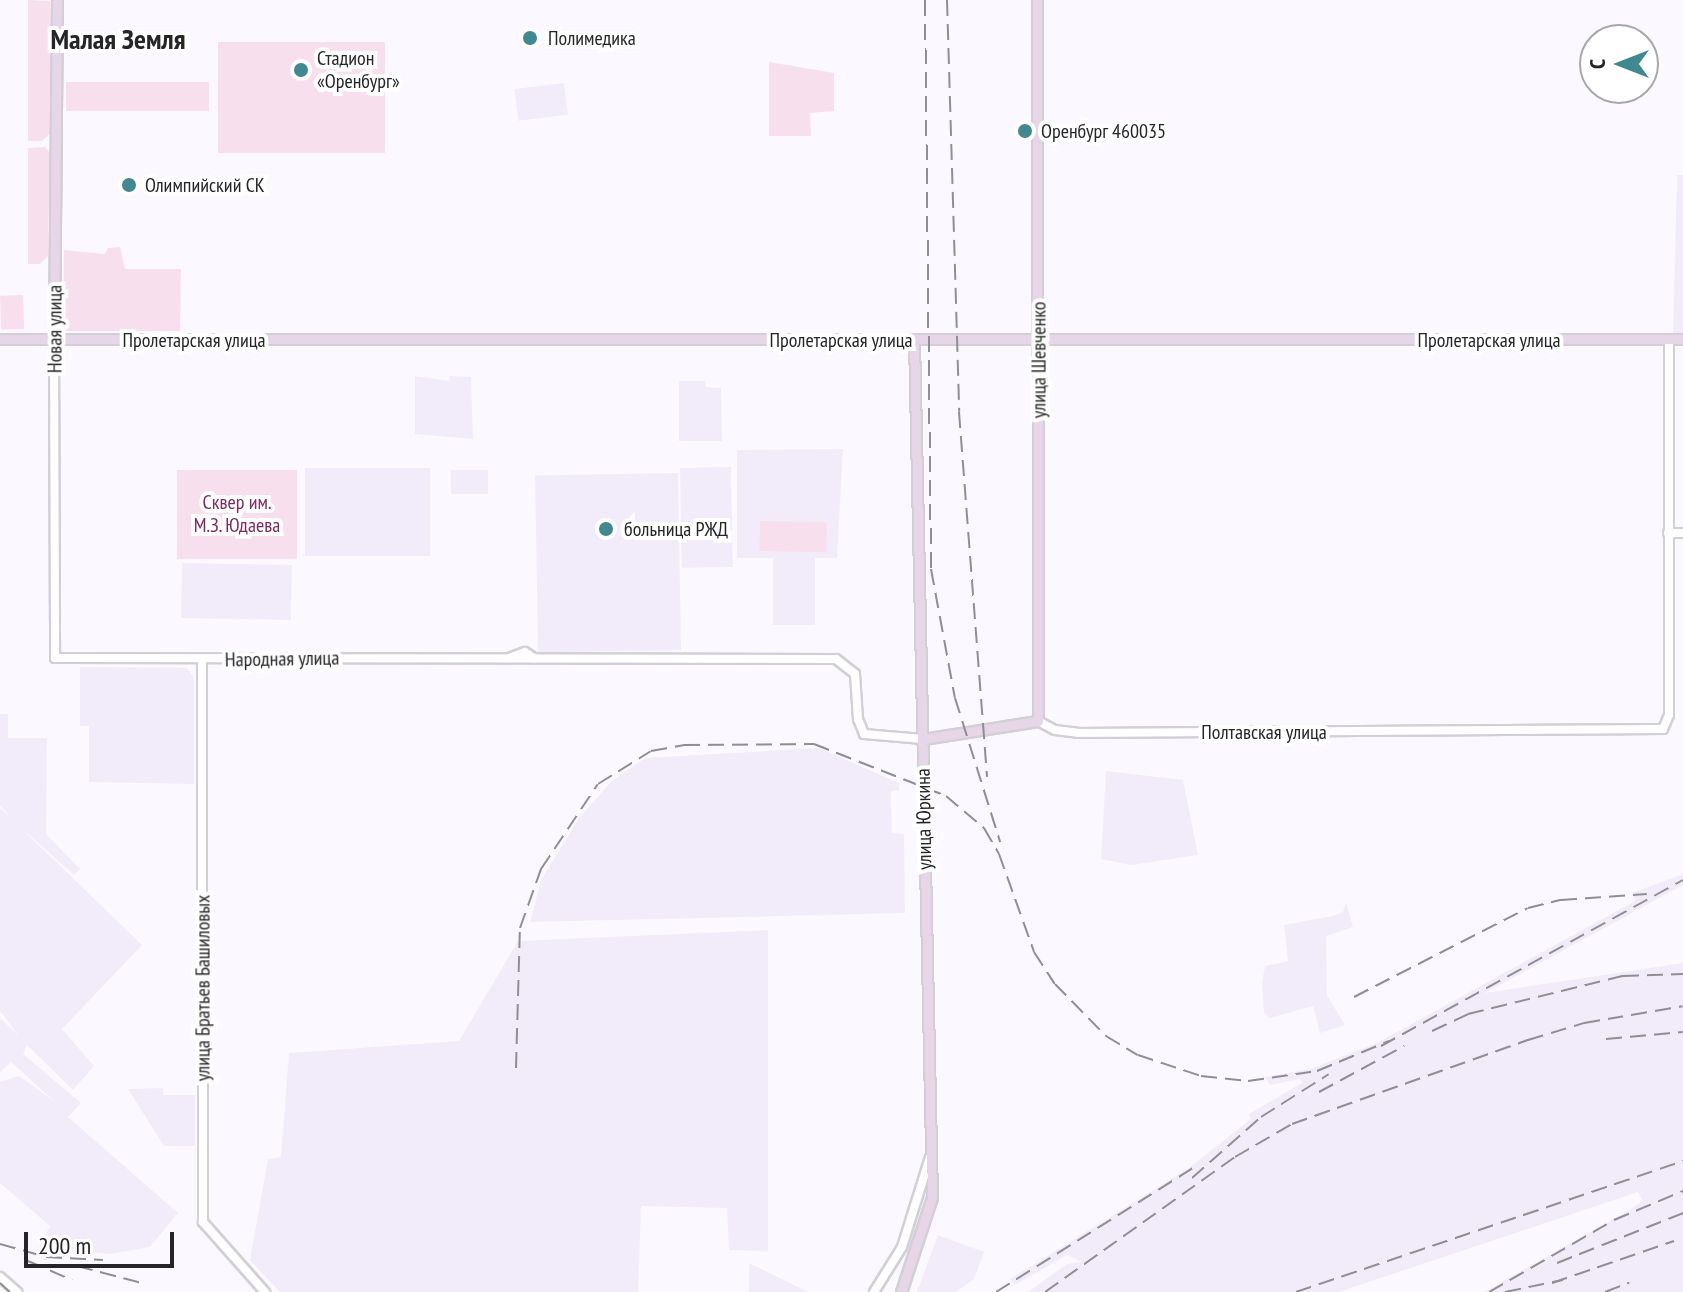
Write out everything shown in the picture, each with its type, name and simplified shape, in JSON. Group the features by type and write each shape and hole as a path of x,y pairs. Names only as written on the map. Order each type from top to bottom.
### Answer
{"main road":[{"name":"Новая улица","path":"54,340 57,0"},
{"name":"улица Шевченко","path":"1037,0 1038,721"},
{"name":"Пролетарская улица","path":"0,339 1039,342 1683,339"},
{"name":"улица Юркина","path":"901,1292 929,1214 931,1152 914,341"},
{"name":"Полтавская улица","path":"923,739 1038,721"}],"street":[{"path":"1669,339 1668,533 1683,533"},
{"name":"Новая улица","path":"54,340 55,658"},
{"name":"Полтавская улица","path":"1038,721 1055,730 1078,733 1589,731 1668,726 1668,533"},
{"name":"Народная улица","path":"55,658 836,659 855,674 858,719 864,734"},
{"name":"улица Братьев Башиловых","path":"202,659 203,1222 265,1292"},
{"name":"Полтавская улица","path":"864,734 923,739"},
{"path":"874,1292 895,1262 931,1152"},
{"path":"914,1208 926,1206 929,1214"},
{"path":"0,1277 17,1292"}],"shaded area":[{"path":"564,83 568,115 518,121 514,89"},
{"path":"1677,175 1683,175 1683,336 1673,336"},
{"path":"415,376 449,381 450,376 471,377 473,439 415,434"},
{"path":"679,381 705,381 706,387 721,388 722,441 679,441"},
{"path":"843,449 837,558 815,558 815,625 773,625 773,558 737,558 737,450"},
{"path":"731,467 733,567 682,568 680,468"},
{"path":"305,468 430,468 430,556 305,556"},
{"path":"451,470 488,470 488,494 451,494"},
{"name":"больница РЖД","path":"678,473 681,650 538,652 535,475"},
{"path":"182,563 292,565 291,620 181,618"},
{"path":"80,667 187,668 194,678 194,784 89,782 89,726 80,726"},
{"path":"0,714 8,714 8,738 47,738 46,834 80,869 74,875 19,826 142,945 62,1029 94,1066 73,1090 27,1045 23,1054 81,1103 68,1117 178,1213 150,1247 110,1254 39,1247 50,1226 0,1183 0,1082 19,1076 54,1101 11,1062 0,1072 0,1018 19,1036 0,1011 0,808 12,818 0,806"},
{"path":"819,748 899,783 899,790 891,791 892,833 904,834 905,913 530,922 541,880 579,818 611,782 645,758"},
{"path":"1106,771 1183,780 1198,855 1131,865 1101,859"},
{"path":"1683,874 1683,885 1485,993 1683,963 1683,1292 1484,1292 1631,1209 1643,1201 1638,1192 1339,1292 1028,1292 1067,1264 1082,1262 1067,1255 1015,1285 1010,1279 1189,1168 1251,1119 1249,1114 1302,1083 1300,1079 1270,1085 1265,1077 1310,1069 1377,1043 1635,901 1632,893"},
{"path":"1346,903 1353,927 1326,936 1327,995 1345,1025 1320,1033 1313,1006 1270,1018 1264,1013 1262,983 1265,966 1288,961 1284,925 1333,916 1343,912"},
{"path":"768,930 768,1251 729,1250 727,1208 641,1206 638,1292 280,1292 250,1260 268,1159 281,1157 289,1053 459,1041 518,941"},
{"path":"163,1088 163,1095 195,1095 195,1146 164,1146 128,1089"},
{"path":"938,1235 984,1252 974,1279 956,1292 917,1292"},
{"path":"749,1263 808,1292 749,1292"}],"green space":[{"path":"28,0 50,1 50,134 42,141 28,141"},
{"name":"Стадион «Оренбург»","path":"218,42 385,42 385,153 218,153"},
{"path":"769,62 834,73 834,111 810,113 811,136 769,136"},
{"path":"66,82 209,82 209,111 66,111"},
{"path":"45,147 50,153 48,256 40,264 28,264 28,148"},
{"path":"120,247 125,269 181,269 180,331 67,331 63,326 64,250 105,254 108,248"},
{"path":"23,295 24,329 1,330 0,296"},
{"name":"Сквер им. М.З. Юдаева","path":"177,470 297,470 297,559 177,559"},
{"path":"760,521 827,522 826,552 759,551"}],"railway":[{"path":"925,0 931,569 955,698 1000,842"},
{"path":"947,0 959,412 987,777"},
{"path":"516,1068 520,928 541,869 598,784 651,751 684,745 814,744 946,796 984,828 999,854 1034,952 1055,984 1106,1036 1138,1055 1201,1076 1248,1081 1317,1071 1389,1041"},
{"path":"1381,1046 1683,880"},
{"path":"1354,997 1528,908 1561,900 1647,894"},
{"path":"1432,1031 1468,1014 1623,976 1683,974"},
{"path":"1045,1292 1235,1157 1292,1124 1584,1023 1683,1006"},
{"path":"1606,1039 1683,1032"},
{"path":"1319,1092 1404,1046"},
{"path":"1192,1178 1261,1117 1329,1074"},
{"path":"1296,1292 1683,1161"},
{"path":"996,1292 1198,1165"},
{"path":"1489,1292 1614,1220 1683,1191"},
{"path":"1557,1263 1683,1213"},
{"path":"1552,1283 1674,1241"},
{"path":"0,1244 46,1257 103,1260"},
{"path":"28,1261 72,1280"},
{"path":"77,1266 142,1283"},
{"path":"1505,1292 1563,1280"},
{"path":"0,1283 10,1292"},
{"path":"1605,1292 1629,1283"}],"place":[{"name":"Полимедика","path":"530,38"},
{"name":"Стадион «Оренбург»","path":"301,70"},
{"name":"Оренбург 460035","path":"1025,131"},
{"name":"Олимпийский СК","path":"129,185"},
{"name":"больница РЖД","path":"606,529"}],"district":[{"name":"Малая Земля","path":"118,39"}]}
